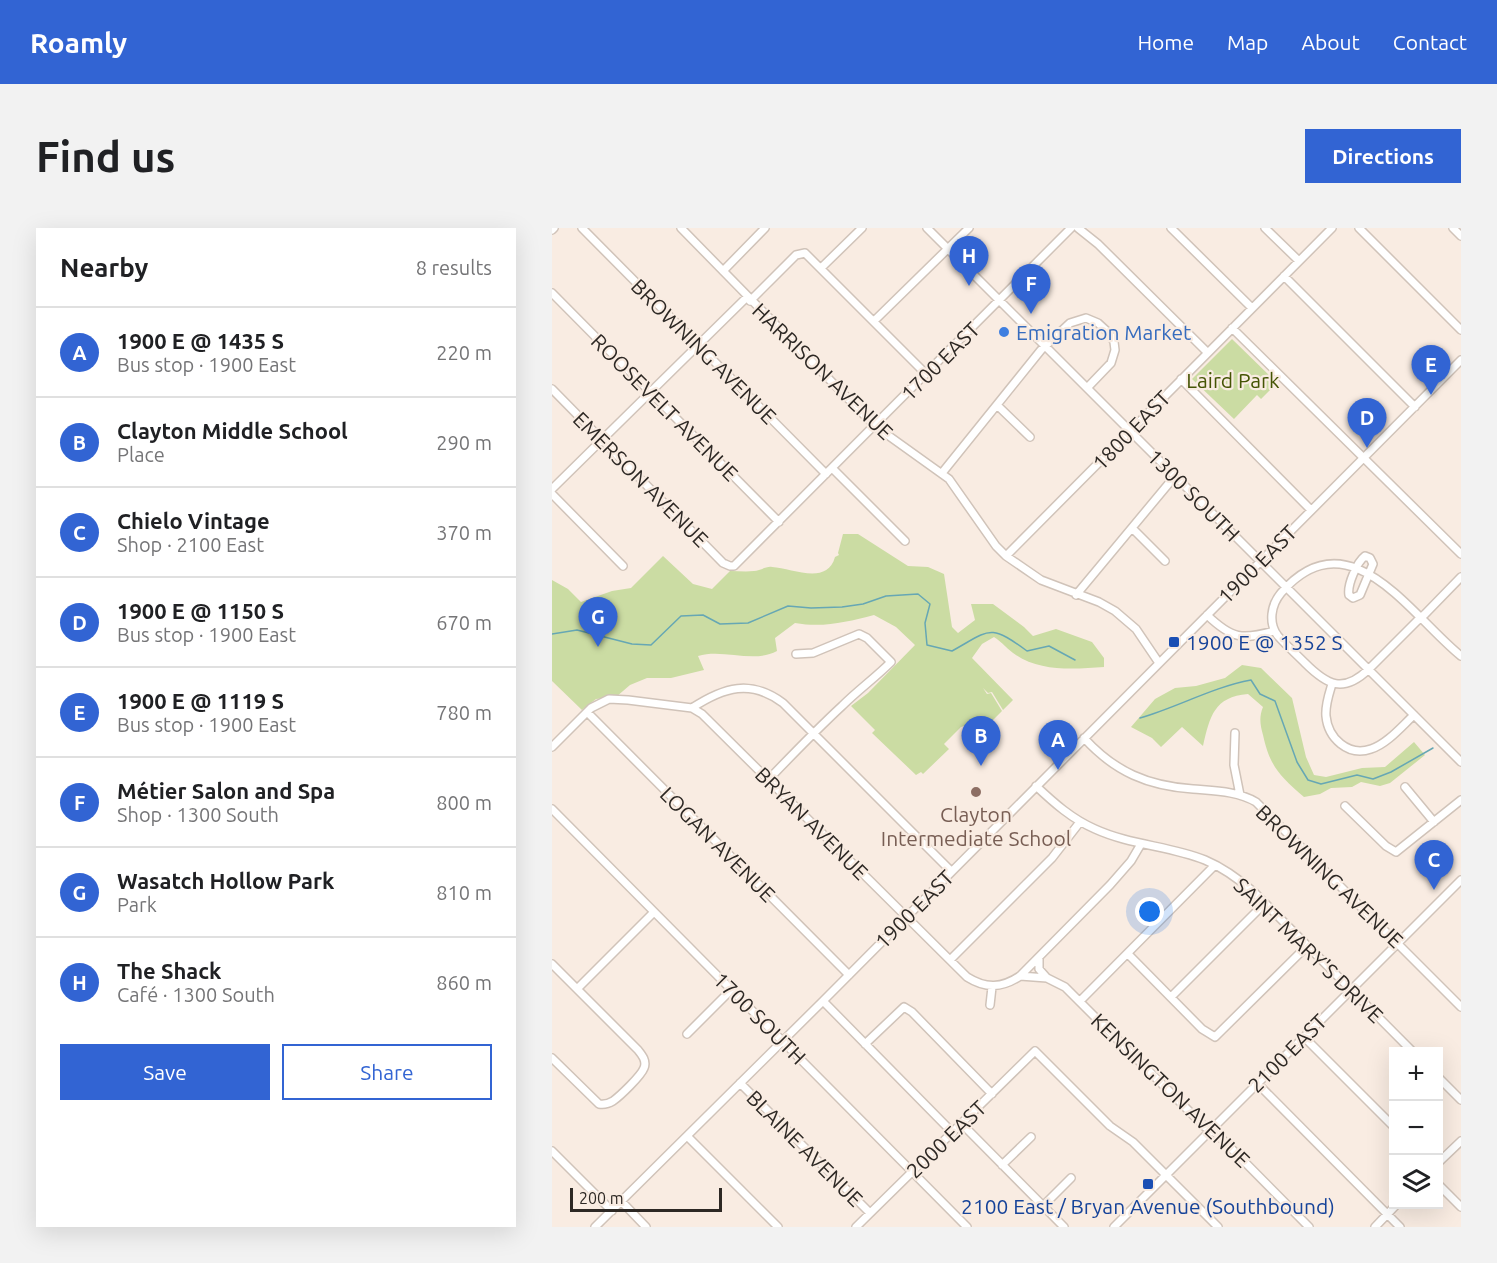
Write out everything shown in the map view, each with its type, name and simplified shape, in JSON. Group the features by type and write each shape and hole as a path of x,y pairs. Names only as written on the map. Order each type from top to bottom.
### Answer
{"street":[{"name":"BROWNING AVENUE","path":"582,228 698,345 905,541"},
{"name":"HARRISON AVENUE","path":"681,228 874,426 942,473 954,484 991,539 1006,556 1041,580 1099,602 1125,618 1136,629 1159,663"},
{"path":"723,271 765,228"},
{"path":"821,268 862,228"},
{"name":"1300 SOUTH","path":"927,228 1461,762"},
{"path":"874,321 969,228"},
{"name":"1700 EAST","path":"730,566 736,564 779,522 1071,228"},
{"path":"1078,228 1098,244 1207,352"},
{"path":"1172,228 1252,308"},
{"path":"1265,228 1299,261"},
{"name":"1800 EAST","path":"1006,556 1332,228"},
{"path":"1359,228 1461,330"},
{"path":"1453,228 1461,236"},
{"path":"552,489 698,345 796,255 806,253 926,374"},
{"path":"1284,276 1414,407"},
{"name":"ROOSEVELT AVENUE","path":"552,293 779,522"},
{"path":"942,473 1045,346 1066,326 1078,319 1086,318 1094,320 1107,331 1114,342 1113,357 1087,388"},
{"path":"1232,328 1461,554"},
{"name":"1900 EAST","path":"595,1227 1461,360"},
{"path":"1181,379 1311,510"},
{"name":"EMERSON AVENUE","path":"552,389 723,563 730,566"},
{"path":"997,405 1030,437"},
{"path":"1076,595 1175,476"},
{"path":"552,494 623,566"},
{"path":"1132,528 1165,561"},
{"path":"1369,556 1373,562 1368,575 1360,595 1353,598 1348,591 1356,570 1362,558 1369,556"},
{"path":"1461,577 1421,617 1369,669 1351,682 1332,684 1318,676 1274,631 1272,617 1277,599 1301,575 1315,568 1335,564 1368,575 1392,589 1421,617 1461,656"},
{"path":"1207,615 1223,630 1239,637 1250,637 1274,631"},
{"path":"768,780 856,692 868,685 891,662 867,638 859,634 813,653 796,654"},
{"path":"1332,684 1326,707 1326,720 1335,739 1348,749 1360,751 1377,747 1414,715"},
{"path":"552,747 587,712 602,701 618,699 692,708 723,691 741,687 760,690 771,694 783,704 951,871"},
{"name":"BRYAN AVENUE","path":"692,708 702,714 950,960 975,982 992,987"},
{"name":"LOGAN AVENUE","path":"587,712 849,975"},
{"path":"1235,733 1234,765 1240,795"},
{"name":"BROWNING AVENUE","path":"1084,738 1114,764 1144,780 1169,787 1249,798 1263,808 1461,1007"},
{"name":"SAINT MARY'S DRIVE","path":"1036,786 1057,806 1080,822 1141,844 1194,856 1215,865 1241,881 1408,1047"},
{"path":"1406,787 1434,822"},
{"path":"1345,806 1394,852 1401,849 1461,800"},
{"name":"1700 SOUTH","path":"552,809 967,1227"},
{"path":"950,960 1052,858 1080,822"},
{"path":"990,1005 992,987 1008,983 1020,976 1110,885 1131,861 1141,844"},
{"path":"1080,1001 1215,865"},
{"name":"2100 EAST","path":"1114,1227 1461,880"},
{"path":"1455,886 1461,892"},
{"path":"1171,997 1265,903"},
{"path":"577,989 654,912"},
{"path":"1128,954 1202,1029 1215,1037 1307,946"},
{"path":"1039,957 1039,969 1047,978"},
{"path":"552,964 644,1058 644,1068 614,1100 607,1104 599,1104 552,1058"},
{"name":"KENSINGTON AVENUE","path":"1020,976 1047,978 1065,987 1309,1227"},
{"path":"687,1034 732,989"},
{"path":"823,1001 953,1133"},
{"path":"865,1044 904,1007 912,1012 992,1094"},
{"path":"1304,1037 1389,1121"},
{"name":"2000 EAST","path":"856,1227 1035,1051 1110,1126 1133,1142 1166,1175"},
{"path":"1443,1082 1461,1100"},
{"name":"BLAINE AVENUE","path":"741,1083 870,1213"},
{"path":"1257,1083 1400,1227"},
{"path":"962,1124 1064,1227"},
{"path":"687,1136 778,1227"},
{"path":"1002,1165 1031,1137"},
{"path":"1443,1158 1461,1141"},
{"path":"552,1151 612,1210"},
{"path":"1166,1175 1218,1227"},
{"path":"1043,1206 1071,1178"},
{"path":"1443,1190 1461,1207"},
{"path":"621,1202 646,1227"},
{"path":"1374,1227 1392,1209"}],"green space":[{"name":"Laird Park","path":"1232,339 1277,383 1261,399 1257,395 1234,419 1192,379"},
{"path":"843,534 858,534 908,566 928,567 944,574 952,627 958,633 975,620 971,604 993,604 1033,636 1056,629 1092,642 1104,658 1104,667 1058,668 1036,664 1016,655 994,637 982,644 972,658 1013,700 1003,710 992,692 988,693 983,688 987,694 991,693 1002,711 987,726 971,726 967,729 964,726 961,727 944,744 949,749 923,774 921,772 916,775 872,733 875,730 851,706 868,693 915,645 896,627 874,615 825,625 795,623 775,638 777,651 768,655 708,654 698,656 704,670 671,678 647,678 630,685 616,697 596,699 582,710 552,681 552,580 568,589 581,602 612,591 631,588 663,556 693,584 712,589 730,571 756,571 770,567 817,573 825,571 839,555"},
{"path":"1242,665 1261,668 1292,698 1306,757 1314,775 1326,777 1362,768 1385,767 1414,742 1425,755 1390,783 1380,786 1361,782 1352,787 1331,788 1320,794 1304,797 1282,777 1273,763 1261,727 1260,717 1263,707 1248,694 1228,699 1215,710 1203,746 1182,727 1161,747 1152,738 1131,727 1155,699 1175,688 1196,686 1225,678"}],"waterway":[{"path":"552,634 577,630 632,644 651,645 681,616 703,615 720,624 748,623 788,606 842,607 863,604 886,596 918,594 930,604 925,623 927,645 952,651 982,634 997,633 1027,651 1049,646 1075,660"},
{"path":"1140,718 1223,687 1251,680 1260,694 1275,701 1297,762 1308,780 1321,784 1357,775 1373,779 1391,772 1433,748"}],"place":[{"name":"The Shack","path":"969,286"},
{"name":"Métier Salon and Spa","path":"1031,314"},
{"name":"Emigration Market","path":"1004,332"},
{"name":"1900 E @ 1119 S","path":"1431,395"},
{"name":"1900 E @ 1150 S","path":"1367,448"},
{"name":"1900 E @ 1352 S","path":"1174,642"},
{"name":"Wasatch Hollow Park","path":"598,647"},
{"name":"Clayton Middle School","path":"981,766"},
{"name":"1900 E @ 1435 S","path":"1058,770"},
{"name":"Clayton Intermediate School","path":"976,792"},
{"name":"Chielo Vintage","path":"1434,890"},
{"name":"2100 East / Bryan Avenue (Southbound)","path":"1148,1184"}]}
